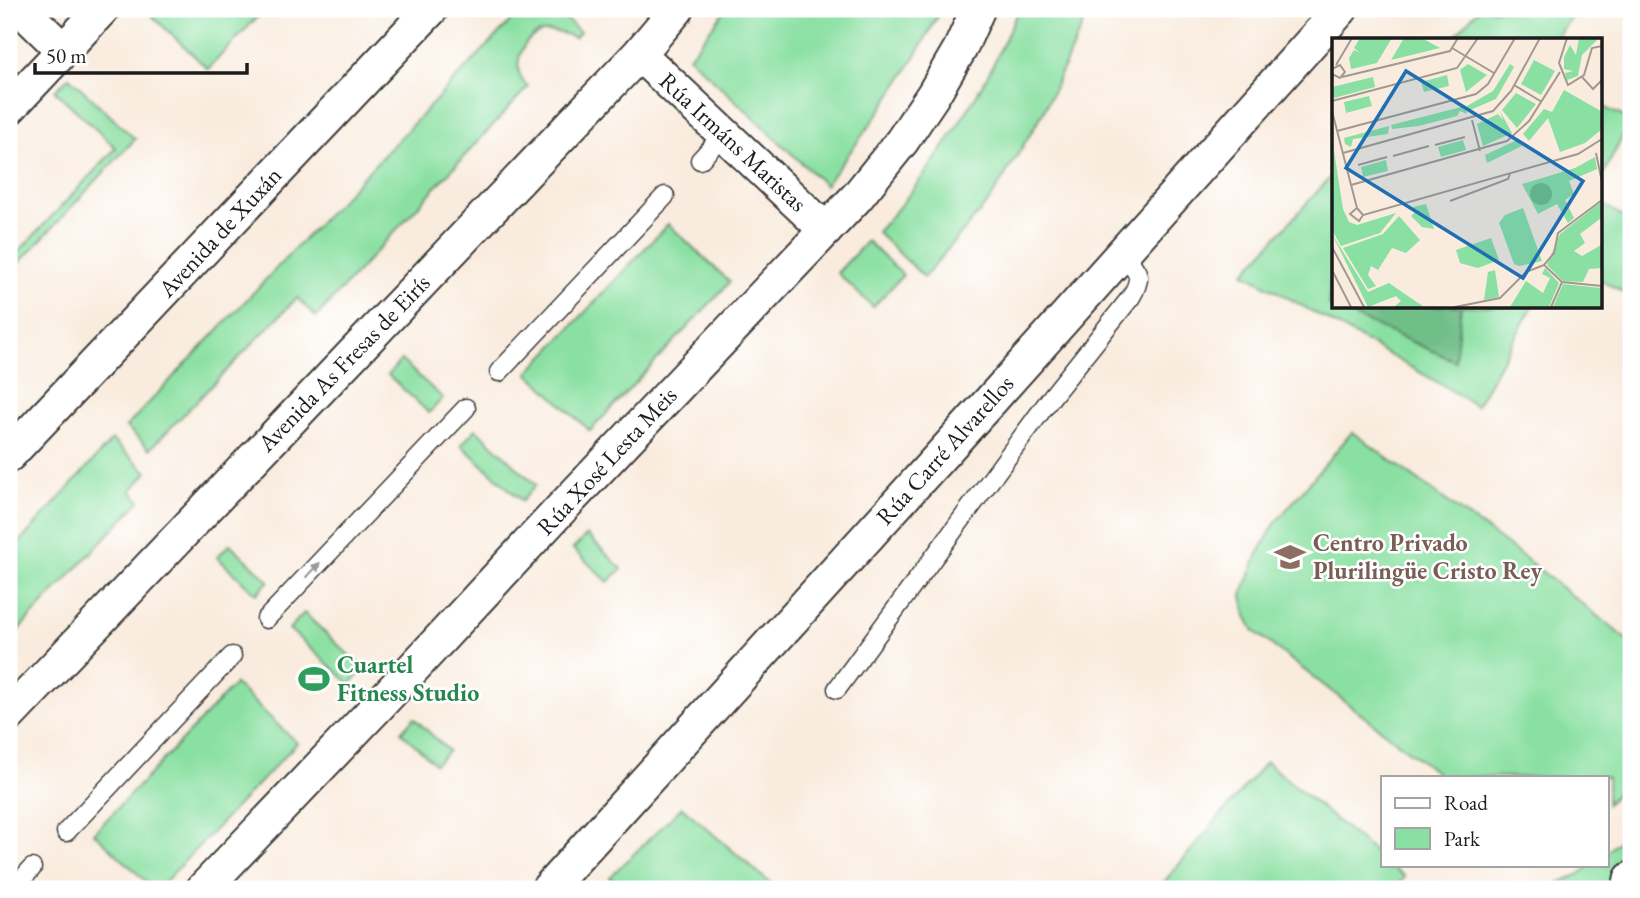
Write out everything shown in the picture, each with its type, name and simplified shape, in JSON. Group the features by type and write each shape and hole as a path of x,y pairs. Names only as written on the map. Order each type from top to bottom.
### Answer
{"street":[{"path":"21,9 63,50"},
{"path":"9,108 102,9"},
{"name":"Avenida de Xuxán","path":"9,455 431,9"},
{"name":"Avenida As Fresas de Eirís","path":"9,715 639,54 677,9"},
{"name":"Rúa Xosé Lesta Meis","path":"203,889 857,197 902,141 933,95 960,49 978,9"},
{"name":"Rúa Carré Alvarellos","path":"548,889 1341,9"},
{"name":"Rúa Irmáns Maristas","path":"639,54 826,230"},
{"path":"1629,889 1631,879"}],"lane":[{"path":"700,160 724,134"},
{"path":"499,372 665,197"},
{"path":"837,689 1053,396 1131,297 1140,278 1122,254"},
{"path":"266,619 466,408"},
{"path":"66,832 232,656"},
{"path":"13,889 32,868"}],"green space":[{"path":"265,9 208,69 147,11"},
{"path":"522,9 555,9 580,32 575,38 552,31 532,37 521,53 518,66 521,78 528,87 316,317 297,298 150,449 126,427"},
{"path":"726,9 941,9 902,78 825,185 689,57"},
{"path":"1019,9 1051,9 1084,22 1043,113 990,200 924,277 877,232 921,179 960,122 989,73"},
{"path":"1479,9 1578,9 1556,38 1453,38"},
{"path":"69,77 135,139 9,274 9,262 116,148 55,91"},
{"path":"1602,105 1631,120 1602,177"},
{"path":"1332,175 1332,308 1532,308 1476,406 1244,273"},
{"path":"1602,204 1631,221 1631,296 1602,281"},
{"path":"668,224 730,282 590,431 528,373"},
{"path":"867,241 903,275 873,307 837,273"},
{"path":"1332,266 1332,307 1328,305"},
{"path":"1335,308 1461,308 1455,361"},
{"path":"401,360 443,398 429,413 388,375"},
{"path":"476,429 536,485 522,501 461,445"},
{"path":"1352,432 1526,559 1631,643 1631,779 1608,803 1608,776 1441,776 1254,631 1246,616 1242,595 1258,554 1276,522"},
{"path":"112,440 147,472 131,491 140,501 9,640 9,554"},
{"path":"587,535 622,569 608,582 573,549"},
{"path":"230,544 269,581 256,594 217,557"},
{"path":"304,613 364,669 350,684 289,629"},
{"path":"235,684 297,743 158,889 154,889 94,833"},
{"path":"414,718 449,751 435,764 401,732"},
{"path":"1266,762 1381,857 1381,866 1391,866 1405,877 1395,889 1158,889"},
{"path":"682,807 777,889 643,889 609,878"},
{"path":"1631,830 1631,849 1620,889 1544,889 1580,874 1590,866 1608,866 1608,851"}],"place":[{"name":"Centro Privado Plurilingüe Cristo Rey","path":"1290,557"},
{"name":"Cuartel Fitness Studio","path":"314,679"}]}
